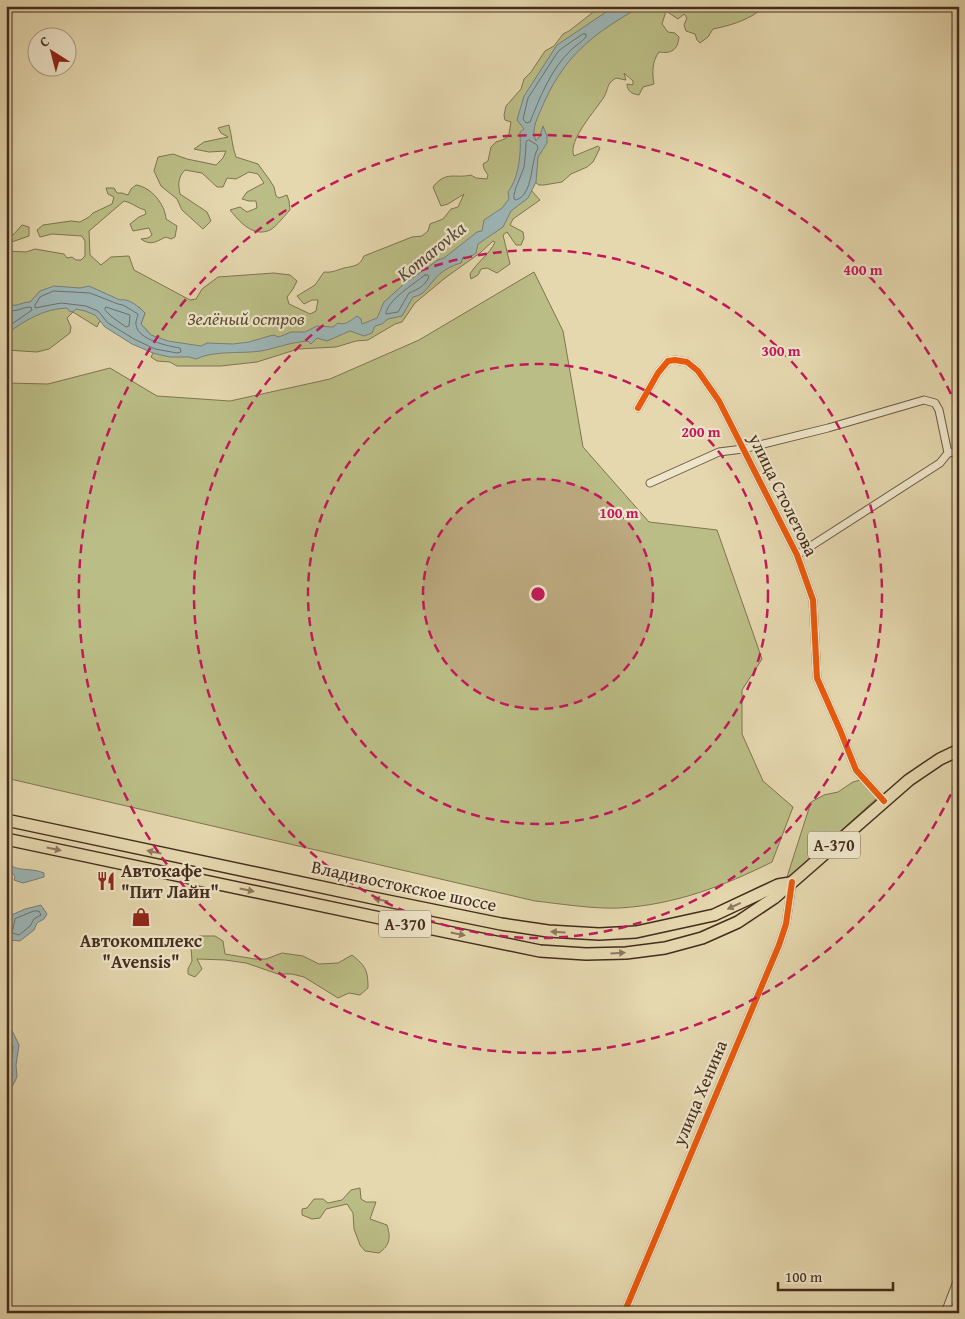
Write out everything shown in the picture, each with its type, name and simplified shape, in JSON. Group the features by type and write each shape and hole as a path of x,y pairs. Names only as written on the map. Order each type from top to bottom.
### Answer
{"highway":[{"name":"Владивостокское шоссе","path":"6,839 540,951 586,954 626,953 665,948 702,938 738,922 774,898 909,780 940,759 959,750"},
{"name":"Владивостокское шоссе","path":"6,820 373,898 518,927 548,931 599,934 636,932 714,915 778,885 792,882"},
{"path":"516,946 525,937 523,931 518,927"}],"street":[{"name":"улица Столетова","path":"638,408 658,373 668,361 675,360 687,362 698,372 719,400 797,555 813,600 816,678 856,770 884,801"},
{"path":"650,483 719,452 743,449 828,428 924,400 935,403 939,410 948,453"},
{"path":"797,555 924,474 940,463 948,453 959,451"},
{"name":"улица Хенина","path":"624,1313 780,945 786,924 792,882"},
{"path":"945,1313 959,1276"}],"green space":[{"name":"Зелёный остров","path":"604,6 765,6 753,15 740,21 713,29 708,37 700,43 695,34 686,31 684,25 687,18 684,14 678,19 666,11 662,24 668,32 675,33 679,37 677,45 673,50 670,52 659,52 655,59 653,67 654,84 643,87 639,95 629,90 627,84 633,85 633,81 624,73 626,80 616,78 611,82 604,97 578,134 573,150 574,156 598,146 600,148 593,162 587,167 571,174 562,182 539,185 535,182 531,190 540,200 513,219 510,225 523,232 524,238 521,245 516,245 507,232 503,235 510,264 497,273 487,268 481,269 478,275 471,279 470,274 490,250 495,242 493,241 415,303 402,322 395,324 368,340 356,341 336,347 298,349 257,362 221,366 177,366 170,362 157,361 151,357 153,353 151,335 141,324 145,313 139,307 99,322 97,327 73,312 67,318 71,327 70,333 49,349 37,352 6,350 6,251 26,252 35,249 64,254 67,258 72,257 76,260 81,260 85,256 85,241 82,236 52,234 40,237 37,230 43,225 71,221 80,222 112,204 114,197 108,194 106,188 114,188 117,193 128,195 136,185 142,186 160,202 166,219 177,226 175,237 171,239 166,237 153,243 144,241 141,239 152,235 149,228 133,231 130,224 146,214 145,210 124,201 89,231 90,255 101,265 111,257 129,256 134,270 190,300 196,299 202,289 218,277 274,273 290,275 297,281 287,297 289,304 310,314 316,311 318,300 312,300 304,304 297,296 315,285 324,272 332,272 354,266 361,262 364,256 412,237 422,236 428,231 430,224 443,219 451,209 458,207 464,194 441,206 433,187 438,182 451,176 471,175 476,178 487,179 488,175 483,164 488,161 491,147 496,142 505,139 509,134 511,122 505,120 506,106 521,89 524,79 545,51 554,46 563,34"},
{"path":"229,125 236,157 258,164 274,187 276,196 279,198 287,195 290,210 270,230 258,232 252,230 242,223 230,210 240,207 247,212 257,208 256,201 242,199 247,192 264,183 258,174 249,172 236,179 227,178 223,187 217,187 202,173 185,170 179,181 180,194 207,212 211,221 203,229 182,210 177,199 161,186 154,171 158,157 173,154 216,165 223,158 226,151 209,152 194,149 204,142 228,137 221,133 218,128"},
{"path":"22,225 29,227 29,236 6,244 6,230 13,235"},
{"path":"534,272 563,331 583,447 649,522 717,530 762,659 742,690 742,734 763,781 793,807 772,862 736,879 698,893 659,903 619,908 577,906 535,901 6,778 6,383 48,384 110,368 157,396 230,401 330,379 419,340"},
{"path":"860,780 877,798 792,875 787,877 811,802 824,795 838,792 853,782"},
{"path":"199,936 215,936 223,941 225,954 255,959 266,959 282,953 303,956 319,964 338,963 352,955 365,969 368,988 360,995 349,993 338,998 304,977 292,974 278,974 246,963 225,960 197,959 202,969 195,977 188,974 188,969 192,961 191,947"},
{"path":"360,1188 361,1199 366,1202 376,1202 370,1219 387,1225 389,1241 379,1253 365,1251 360,1245 354,1229 353,1213 347,1204 326,1209 320,1218 312,1219 302,1215 302,1209 307,1208 314,1199 323,1199 328,1203 342,1200 351,1190"}],"water":[{"path":"615,6 642,6 594,37 580,49 558,76 535,126 534,134 536,141 540,136 543,126 547,136 547,143 538,157 536,182 528,198 511,211 503,227 478,244 476,253 469,258 463,257 461,263 442,272 423,293 413,297 402,316 388,319 382,324 375,326 372,333 364,336 350,331 327,341 317,338 311,344 308,341 261,351 211,354 196,359 169,357 153,353 132,344 105,327 95,315 76,309 73,312 69,311 67,308 42,313 27,320 6,334 6,304 13,305 30,302 40,291 54,286 80,288 89,286 120,300 130,302 145,313 141,324 151,335 168,341 201,346 207,343 233,344 249,342 273,335 279,337 291,332 305,332 317,326 333,327 338,323 348,322 357,316 361,319 362,324 377,318 384,302 404,284 438,260 444,258 477,232 482,231 484,220 502,208 509,199 508,192 515,178 519,163 520,132 524,129 517,120 524,96 557,45"},
{"path":"6,862 15,868 39,871 44,873 44,877 23,883 14,880 15,876 6,867"},
{"path":"41,905 47,914 44,919 37,923 34,930 20,941 10,940 7,935 9,925 7,917 25,909"},
{"path":"6,1018 19,1045 16,1065 17,1077 6,1095"}],"cycle path":[{"path":"638,408 658,373 668,361 675,360 687,362 698,371 719,401 797,555 813,600 817,678 856,770 884,801"},
{"path":"624,1313 779,945 786,924 792,882"}],"place":[{"name":"Автокафе \"Пит Лайн\"","path":"106,881"},
{"name":"Автокомплекс \"Avensis\"","path":"141,917"}],"water label":[{"name":"Komarovka","path":"431,251"}]}
